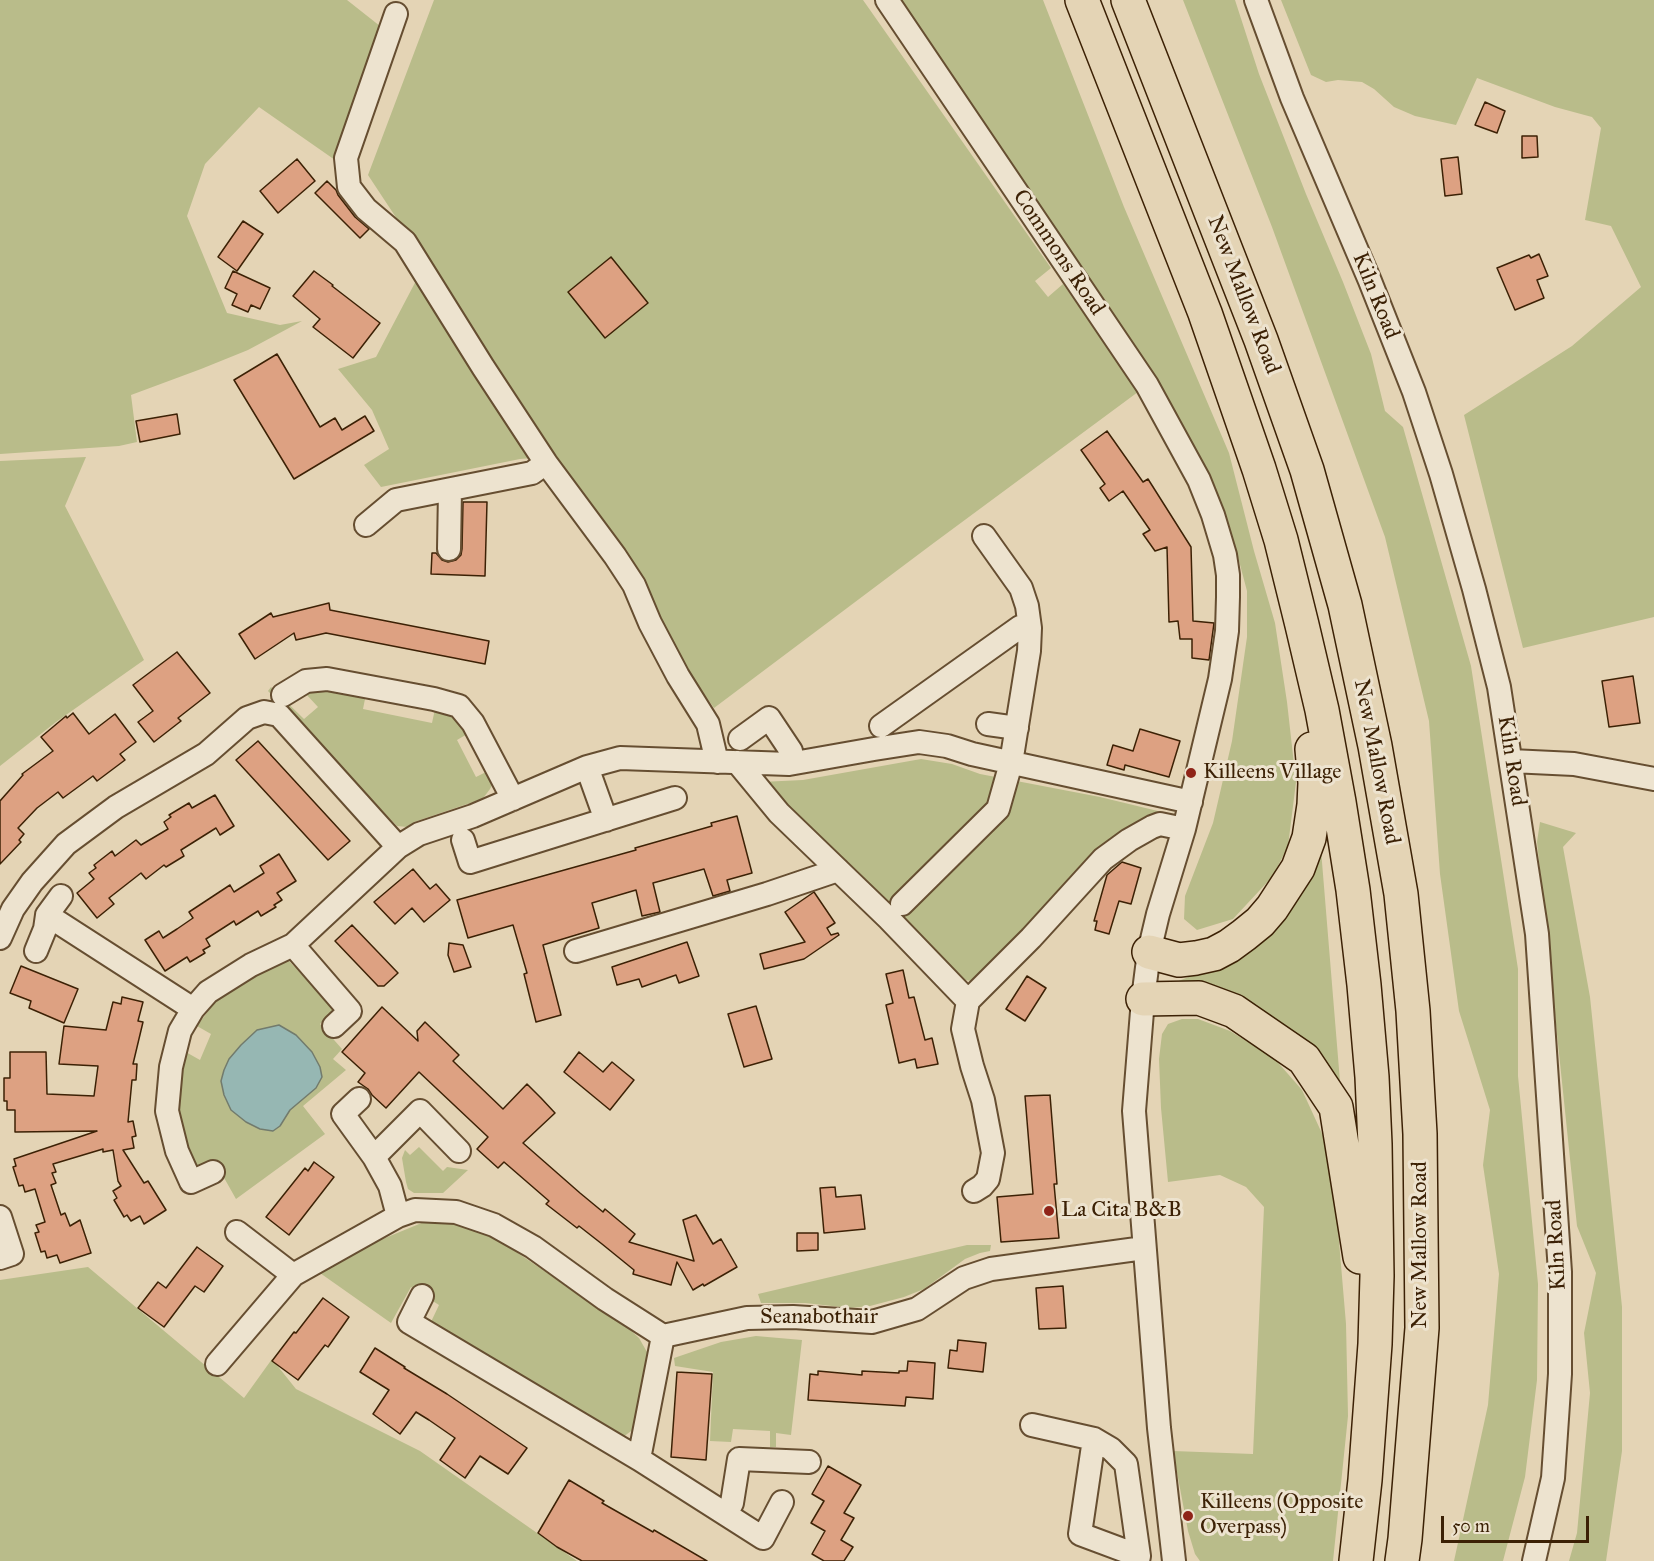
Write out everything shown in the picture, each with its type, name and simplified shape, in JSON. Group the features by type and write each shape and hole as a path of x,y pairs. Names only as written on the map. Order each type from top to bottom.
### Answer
{"highway":[{"name":"New Mallow Road","path":"1082,0 1205,313 1237,401 1281,540 1322,710 1353,890 1364,985 1372,1089 1376,1207 1375,1344"},
{"name":"New Mallow Road","path":"1128,0 1261,340 1307,470 1345,605 1375,746 1401,894 1413,1011 1420,1134 1422,1328 1402,1561"},
{"path":"1149,952 1179,960 1188,960 1214,954 1236,941 1260,922 1272,908 1298,868 1309,838 1315,783 1312,743 1281,540"},
{"path":"1143,999 1199,998 1234,1011 1304,1059 1336,1107 1375,1344 1365,1479 1356,1561"}],"street":[{"name":"Commons Road","path":"887,0 1147,385 1199,480 1214,515 1225,555 1228,575 1227,631 1220,679 1185,829 1149,952 1134,1111 1159,1428 1174,1561"},
{"name":"Kiln Road","path":"1256,0 1292,98 1410,381 1468,566 1497,676 1537,934 1560,1272 1560,1374 1553,1478 1534,1561"},
{"path":"396,14 346,158 349,187 366,209 405,242 546,463 615,556 634,585 650,624 678,676 708,724 727,762 889,919 968,1001"},
{"path":"366,525 396,500 532,473 546,463"},
{"path":"449,549 450,490"},
{"path":"902,904 998,809 1011,763 1029,651 1030,628 1027,606 1021,588 984,536"},
{"path":"881,726 1020,627 1030,628"},
{"path":"283,695 306,681 327,679 434,699 459,706 473,723 513,799"},
{"path":"0,938 13,909 32,882 66,844 116,807 206,754 247,718 264,712 279,715 398,847"},
{"path":"740,739 769,718 791,751 793,763"},
{"path":"988,724 1017,728"},
{"path":"213,1172 191,1182 177,1151 167,1111 171,1067 180,1031 193,1009 208,992 251,965 292,945 398,847 419,834 473,816 587,767 620,758 793,763 919,742 947,746 1011,763 1191,802"},
{"path":"1511,761 1574,764 1654,779"},
{"path":"587,767 606,820"},
{"path":"463,840 470,862 675,798"},
{"path":"974,1191 988,1179 993,1153 983,1100 963,1029 968,1001 1031,938 1103,859 1130,840 1160,824 1185,829"},
{"path":"576,951 767,894 838,870"},
{"path":"36,951 45,929 47,915 61,896"},
{"path":"47,915 193,1009"},
{"path":"292,945 350,1011 333,1026"},
{"path":"359,1099 342,1114 374,1157 390,1186 398,1216"},
{"path":"374,1157 420,1111 459,1151"},
{"path":"217,1364 293,1275 398,1216 415,1210 456,1212 494,1225 533,1247 605,1299 663,1336 639,1459"},
{"path":"0,1217 12,1254 0,1258"},
{"path":"237,1232 293,1275"},
{"name":"Seanabothair","path":"663,1336 747,1318 793,1317 872,1322 917,1309 964,1278 991,1269 1144,1248"},
{"path":"422,1296 409,1322 639,1459 763,1538 782,1502"},
{"path":"1032,1425 1094,1439 1111,1449 1126,1464 1138,1559"},
{"path":"1094,1439 1080,1534 1138,1559"},
{"path":"726,1514 732,1503 740,1459 809,1462"}],"green space":[{"path":"0,0 347,0 385,30 335,160 259,107 205,164 187,216 227,313 280,325 302,321 248,350 131,395 137,442 119,446 0,454"},
{"path":"434,0 863,0 1051,268 1035,281 1048,297 1063,284 1112,353 1142,389 714,708 673,649 594,518 368,175"},
{"path":"887,0 1043,0 1124,207 1229,453 1275,623 1296,782 1288,846 1273,876 1233,919 1197,930 1184,919 1185,896 1213,823 1232,741 1247,637 1247,591 1234,542 1199,467"},
{"path":"1183,0 1235,0 1259,74 1371,354 1385,411 1403,427 1471,666 1518,969 1518,1076 1538,1284 1537,1380 1525,1477 1503,1561 1454,1561 1488,1405 1499,1274 1483,1165 1490,1110 1459,1011 1440,874 1429,721 1385,537 1272,227"},
{"path":"1281,0 1654,0 1654,617 1523,648 1464,415 1572,346 1641,287 1611,226 1585,220 1601,128 1592,117 1555,107 1477,78 1456,125 1415,116 1394,107 1374,89 1362,82 1338,80 1326,82 1311,75"},
{"path":"418,277 532,458 381,487 364,465 389,449 372,410 338,369 376,357"},
{"path":"86,457 65,506 144,660 56,722 0,766 0,461"},
{"path":"271,687 304,719 318,707 305,693 320,688 366,694 363,709 432,723 435,709 452,715 469,733 457,740 476,777 488,771 493,783 484,797 479,800 414,822 407,827 397,826 268,691"},
{"path":"921,759 952,764 980,774 1100,797 1162,812 1149,820 972,981 957,979 761,782 803,780"},
{"path":"1540,822 1576,833 1563,847 1590,997 1622,1307 1622,1451 1606,1561 1569,1561 1577,1533 1590,1393 1584,1333 1596,1273 1577,1226 1537,842"},
{"path":"1321,850 1342,1106 1306,1046 1278,1020 1218,992 1168,985 1207,970"},
{"path":"288,960 334,1009 320,1024 342,1049 333,1059 346,1070 303,1106 325,1134 236,1199 214,1160 193,1170 179,1116 178,1092 184,1051 200,1060 211,1034 197,1026 215,1002 240,982"},
{"path":"1182,1019 1198,1019 1230,1031 1274,1058 1302,1090 1325,1140 1335,1194 1346,1324 1348,1416 1333,1561 1200,1561 1195,1554 1188,1531 1173,1451 1253,1454 1264,1207 1246,1187 1220,1175 1168,1182 1159,1059 1162,1034 1168,1024"},
{"path":"419,1147 443,1171 447,1167 468,1170 443,1193 414,1193 408,1189 402,1158 405,1150 410,1155"},
{"path":"424,1222 449,1223 497,1239 627,1327 639,1338 649,1361 634,1429 623,1437 430,1324 439,1305 411,1287 391,1323 320,1273 373,1243"},
{"path":"967,1245 991,1245 990,1251 965,1259 924,1289 870,1306 850,1308 805,1303 761,1303 758,1294"},
{"path":"88,1267 244,1398 272,1359 296,1389 420,1451 577,1561 0,1561 0,1280"},
{"path":"756,1336 802,1340 791,1435 776,1433 776,1447 770,1447 770,1431 733,1429 731,1442 710,1441 713,1372 675,1366 674,1358 721,1342"}],"water":[{"path":"279,1025 296,1035 312,1052 320,1067 322,1077 316,1088 290,1110 280,1126 273,1131 260,1129 246,1122 231,1110 221,1081 229,1059 241,1045 257,1030"}],"building":[{"path":"1485,102 1505,111 1497,133 1475,125"},
{"path":"1522,136 1537,136 1538,157 1522,158"},
{"path":"1458,157 1462,194 1445,196 1441,159"},
{"path":"297,159 315,181 278,213 260,191"},
{"path":"327,181 355,217 369,229 360,238 315,193"},
{"path":"243,221 263,234 237,271 218,257"},
{"path":"1539,254 1548,276 1537,280 1544,298 1515,310 1497,268 1529,255 1531,258"},
{"path":"611,257 648,303 605,338 568,292"},
{"path":"233,271 270,288 260,309 251,305 248,312 232,305 237,294 225,288"},
{"path":"314,271 380,323 353,358 313,327 320,319 293,296"},
{"path":"277,354 320,427 335,418 342,430 365,416 374,431 294,479 234,380"},
{"path":"177,414 180,434 140,442 136,421"},
{"path":"1107,431 1143,482 1148,479 1191,547 1193,621 1214,623 1209,660 1192,658 1192,639 1180,639 1178,621 1169,622 1167,547 1155,551 1143,534 1150,530 1123,491 1109,501 1100,488 1105,484 1081,450"},
{"path":"463,502 487,502 485,576 431,574 432,553 436,553 442,560 448,562 456,560 461,555"},
{"path":"329,603 330,610 489,641 485,664 326,633 296,640 294,633 255,659 239,634 271,613 273,617"},
{"path":"177,652 210,693 178,718 181,721 154,742 138,722 153,711 133,685"},
{"path":"1633,676 1640,723 1609,727 1602,681"},
{"path":"73,713 89,734 115,714 136,742 120,754 125,760 97,781 93,776 63,798 58,792 37,808 18,828 24,834 19,840 21,842 0,864 0,801 22,774 53,751 41,737"},
{"path":"1140,729 1180,741 1169,777 1125,765 1124,770 1107,765 1113,745 1133,751"},
{"path":"258,741 350,841 328,860 236,760"},
{"path":"215,795 234,826 220,835 216,828 181,850 184,856 166,867 164,865 146,879 141,873 109,898 114,904 97,918 77,893 94,879 89,873 96,868 94,865 112,851 115,856 136,840 141,845 168,829 164,822 171,817 169,815 189,803 192,808"},
{"path":"737,816 752,873 727,880 730,891 713,896 704,869 653,883 660,912 642,916 636,890 592,903 599,928 543,945 561,1015 536,1022 524,974 527,973 513,925 468,938 457,900 636,850 635,848 712,826 711,823"},
{"path":"279,854 296,881 277,893 282,900 274,905 276,907 261,916 258,911 236,925 234,921 206,939 210,946 203,950 205,953 190,962 187,957 165,971 145,940 159,931 163,938 193,918 189,912 230,885 234,892 264,873 260,866"},
{"path":"1122,862 1141,868 1131,904 1119,901 1109,934 1095,930 1097,921 1094,921 1107,875"},
{"path":"413,869 430,889 436,884 450,900 424,922 412,908 395,924 374,902"},
{"path":"814,892 835,923 827,928 831,935 838,933 839,935 804,959 764,969 760,954 805,942 785,912"},
{"path":"352,925 398,973 384,986 378,986 335,941"},
{"path":"687,942 699,976 679,983 676,975 642,987 639,979 617,985 612,967"},
{"path":"449,943 463,945 471,967 454,972 448,955"},
{"path":"21,966 78,989 64,1023 29,1008 31,1001 10,993"},
{"path":"903,970 909,998 914,997 925,1040 932,1038 938,1064 917,1068 915,1059 899,1063 886,1005 893,1003 886,974"},
{"path":"1027,976 1046,988 1025,1021 1006,1009"},
{"path":"122,997 143,1002 138,1021 143,1022 133,1064 137,1064 136,1080 132,1080 128,1122 133,1121 136,1136 132,1137 134,1148 123,1150 144,1183 148,1181 166,1210 144,1224 140,1216 131,1221 127,1215 124,1217 114,1200 117,1198 113,1191 121,1186 118,1181 113,1150 103,1152 103,1149 53,1164 56,1172 52,1173 56,1183 51,1185 61,1215 65,1213 70,1226 80,1220 91,1253 60,1263 57,1255 47,1258 45,1251 41,1252 35,1233 39,1232 36,1225 45,1222 35,1189 25,1192 23,1185 19,1186 13,1167 16,1166 14,1159 97,1131 15,1132 15,1110 7,1110 7,1101 4,1101 4,1078 10,1078 10,1052 46,1052 47,1094 94,1096 98,1066 59,1064 64,1026 106,1030 113,1002 121,1004"},
{"path":"756,1006 772,1059 744,1067 728,1014"},
{"path":"382,1007 418,1041 417,1031 425,1022 459,1055 453,1061 503,1109 527,1084 555,1113 523,1143 603,1212 605,1209 635,1234 629,1242 694,1261 683,1220 696,1215 713,1244 721,1239 737,1267 693,1290 677,1262 671,1285 633,1274 634,1270 602,1244 546,1204 549,1201 504,1162 498,1168 477,1149 488,1137 419,1072 386,1108 358,1082 365,1073 342,1052"},
{"path":"579,1052 603,1072 612,1062 634,1080 610,1110 564,1072"},
{"path":"1050,1095 1059,1238 1001,1242 997,1197 1033,1194 1025,1096"},
{"path":"314,1162 334,1177 289,1235 266,1217 305,1168 308,1171"},
{"path":"835,1187 836,1197 861,1195 865,1229 824,1233 820,1188"},
{"path":"797,1233 818,1233 818,1250 797,1251"},
{"path":"197,1247 223,1266 204,1292 195,1286 164,1327 138,1308 158,1282 166,1288"},
{"path":"1063,1286 1066,1328 1039,1329 1036,1288"},
{"path":"323,1298 349,1317 328,1347 325,1345 298,1380 272,1361"},
{"path":"958,1340 986,1343 983,1372 948,1368 950,1350 957,1351"},
{"path":"375,1348 527,1448 508,1474 480,1456 465,1478 440,1460 455,1438 416,1412 400,1434 373,1414 389,1390 360,1372"},
{"path":"908,1361 935,1363 933,1399 906,1397 905,1406 808,1400 810,1374 818,1375 818,1371 862,1375 862,1371 899,1373 899,1371 907,1371"},
{"path":"677,1372 712,1374 706,1460 671,1457"},
{"path":"828,1466 861,1485 844,1513 854,1518 841,1540 853,1547 844,1561 824,1561 812,1554 825,1531 811,1523 824,1501 812,1494"},
{"path":"569,1480 604,1501 602,1503 707,1561 582,1561 557,1547 538,1533"}],"place":[{"name":"Killeens Village","path":"1191,773"},
{"name":"La Cita B&B","path":"1049,1211"},
{"name":"Killeens (Opposite Overpass)","path":"1188,1516"}]}
